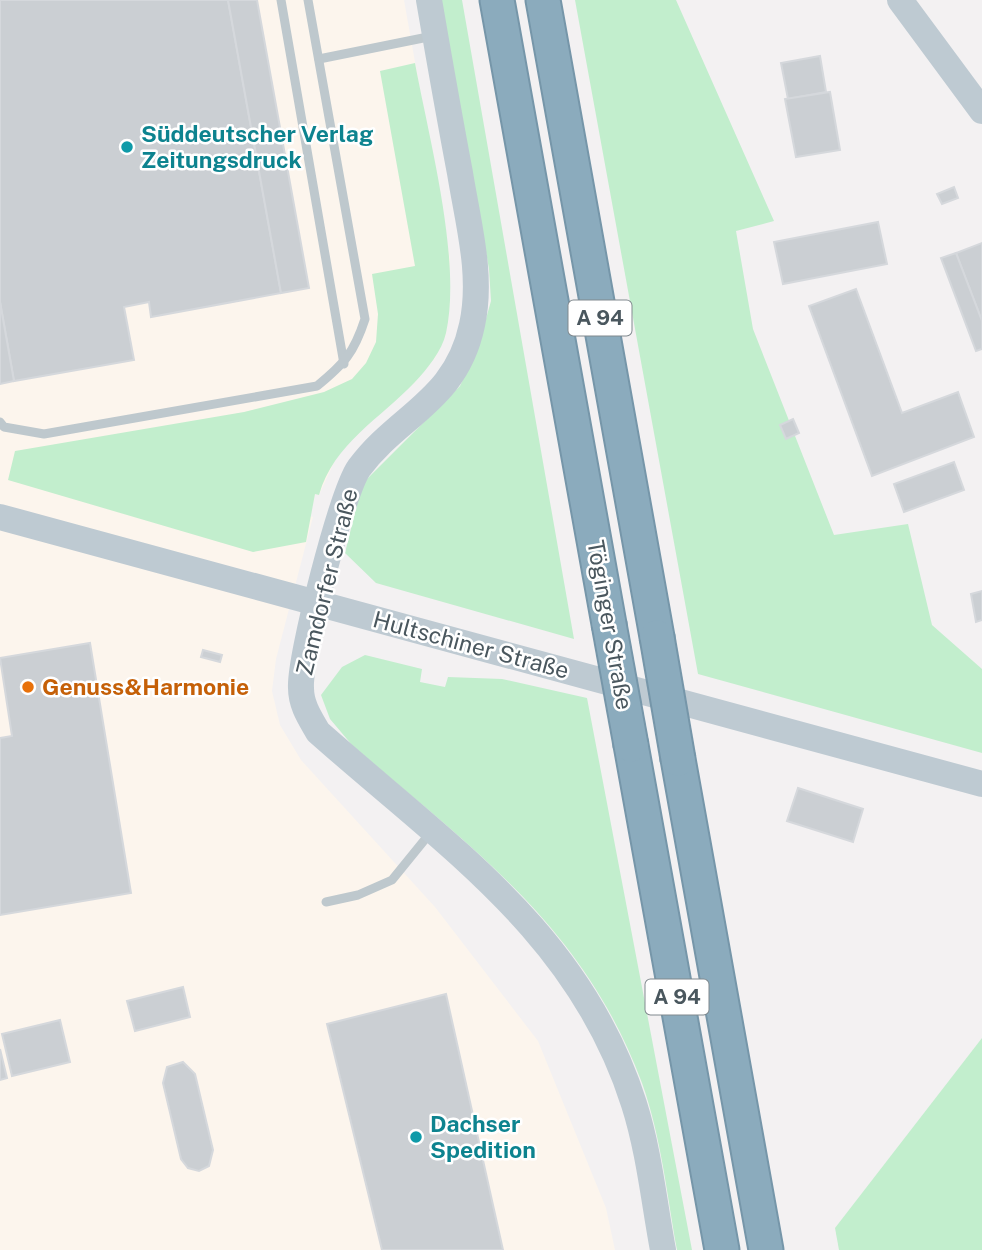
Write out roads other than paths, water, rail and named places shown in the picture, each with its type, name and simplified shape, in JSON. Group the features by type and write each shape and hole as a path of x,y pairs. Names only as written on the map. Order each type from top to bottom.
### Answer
{"highway":[{"name":"Töginger Straße","path":"497,0 722,1250"},
{"name":"Töginger Straße","path":"543,0 766,1250"}],"street":[{"name":"Zamdorfer Straße","path":"429,0 476,263 473,325 452,375 425,407 368,456 347,491 301,679 304,707 318,732 520,910 555,952 601,1023 634,1105 663,1250"},
{"path":"900,0 982,111"},
{"name":"Hultschiner Straße","path":"0,517 982,784"}],"lane":[{"path":"281,0 344,364"},
{"path":"0,422 4,427 44,434 317,386 344,364 357,345 365,319 308,0"},
{"path":"319,59 435,36"},
{"path":"326,902 358,895 392,880 432,831"}],"place":[{"name":"Süddeutscher Verlag Zeitungsdruck","path":"127,147"},
{"name":"Genuss&Harmonie","path":"28,687"},
{"name":"Dachser Spedition","path":"416,1137"}]}
